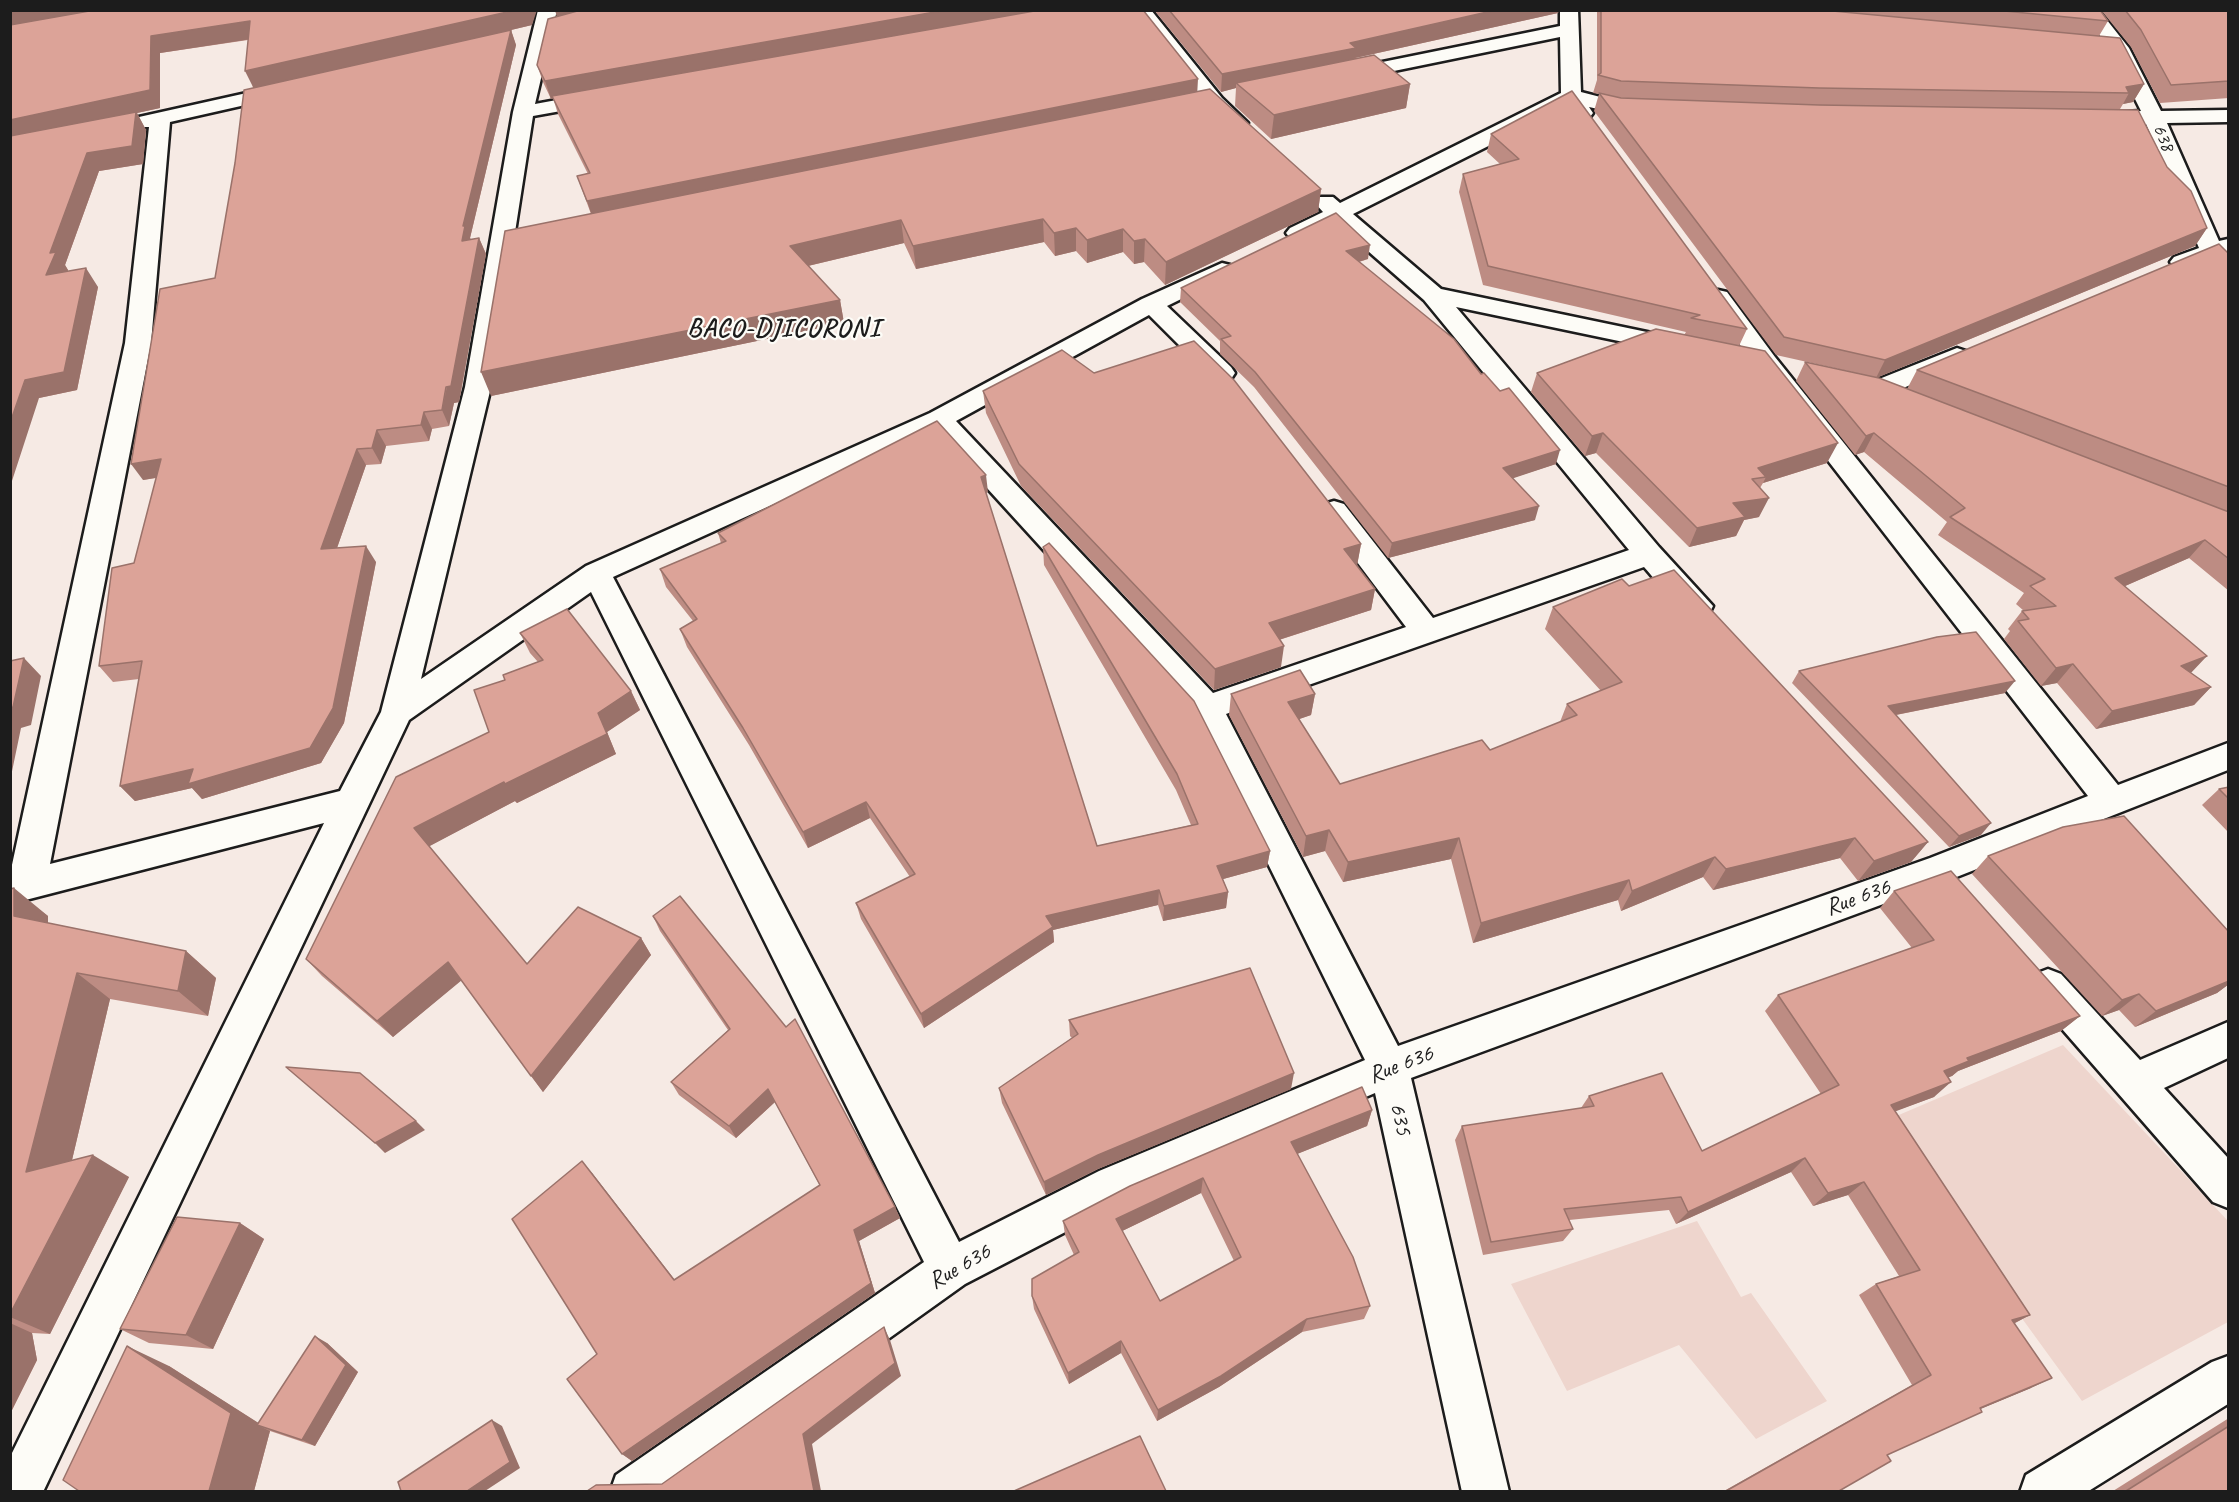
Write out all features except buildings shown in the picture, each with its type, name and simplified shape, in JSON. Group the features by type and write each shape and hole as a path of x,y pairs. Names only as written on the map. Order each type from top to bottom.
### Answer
{"street":[{"path":"18,1491 351,802 397,712 511,245 523,112 548,10"},
{"path":"1141,10 1215,102 1259,142"},
{"name":"638","path":"2089,10 2119,48 2229,270"},
{"path":"1321,80 1568,20 1571,96 1599,134"},
{"path":"519,37 565,26"},
{"path":"2096,45 2119,48"},
{"path":"114,127 310,84"},
{"path":"523,112 616,95"},
{"path":"1276,244 1571,96 1616,107 1662,109"},
{"path":"2072,118 2156,119 2229,116"},
{"path":"160,118 138,343 19,887 351,802"},
{"path":"1303,182 1433,295 1649,554 1714,624"},
{"path":"2157,273 2220,248"},
{"path":"397,712 596,573 939,419 1151,304 1245,259"},
{"path":"1703,277 1766,363 2112,802"},
{"path":"1433,295 1799,371"},
{"path":"1151,304 1243,393"},
{"path":"1911,402 1867,387 1975,349"},
{"name":"635","path":"939,419 1207,708 1389,1068 1486,1491"},
{"path":"1320,494 1426,631"},
{"path":"1207,708 1649,554"},
{"path":"596,573 950,1269"},
{"name":"Rue 636","path":"633,1491 950,1269 1114,1185 1389,1068 1945,871 2229,756"},
{"path":"2022,957 2229,1188"},
{"path":"2134,1082 2229,1040"},
{"path":"2043,1491 2229,1378"}],"shaded area":[{"path":"2063,1045 2228,1221 2228,1322 2082,1401 1880,1123"},
{"path":"1697,1221 1741,1297 1751,1293 1827,1401 1756,1439 1679,1345 1567,1391 1511,1284"}],"district":[{"name":"BACO-DJICORONI","path":"784,329"}]}
